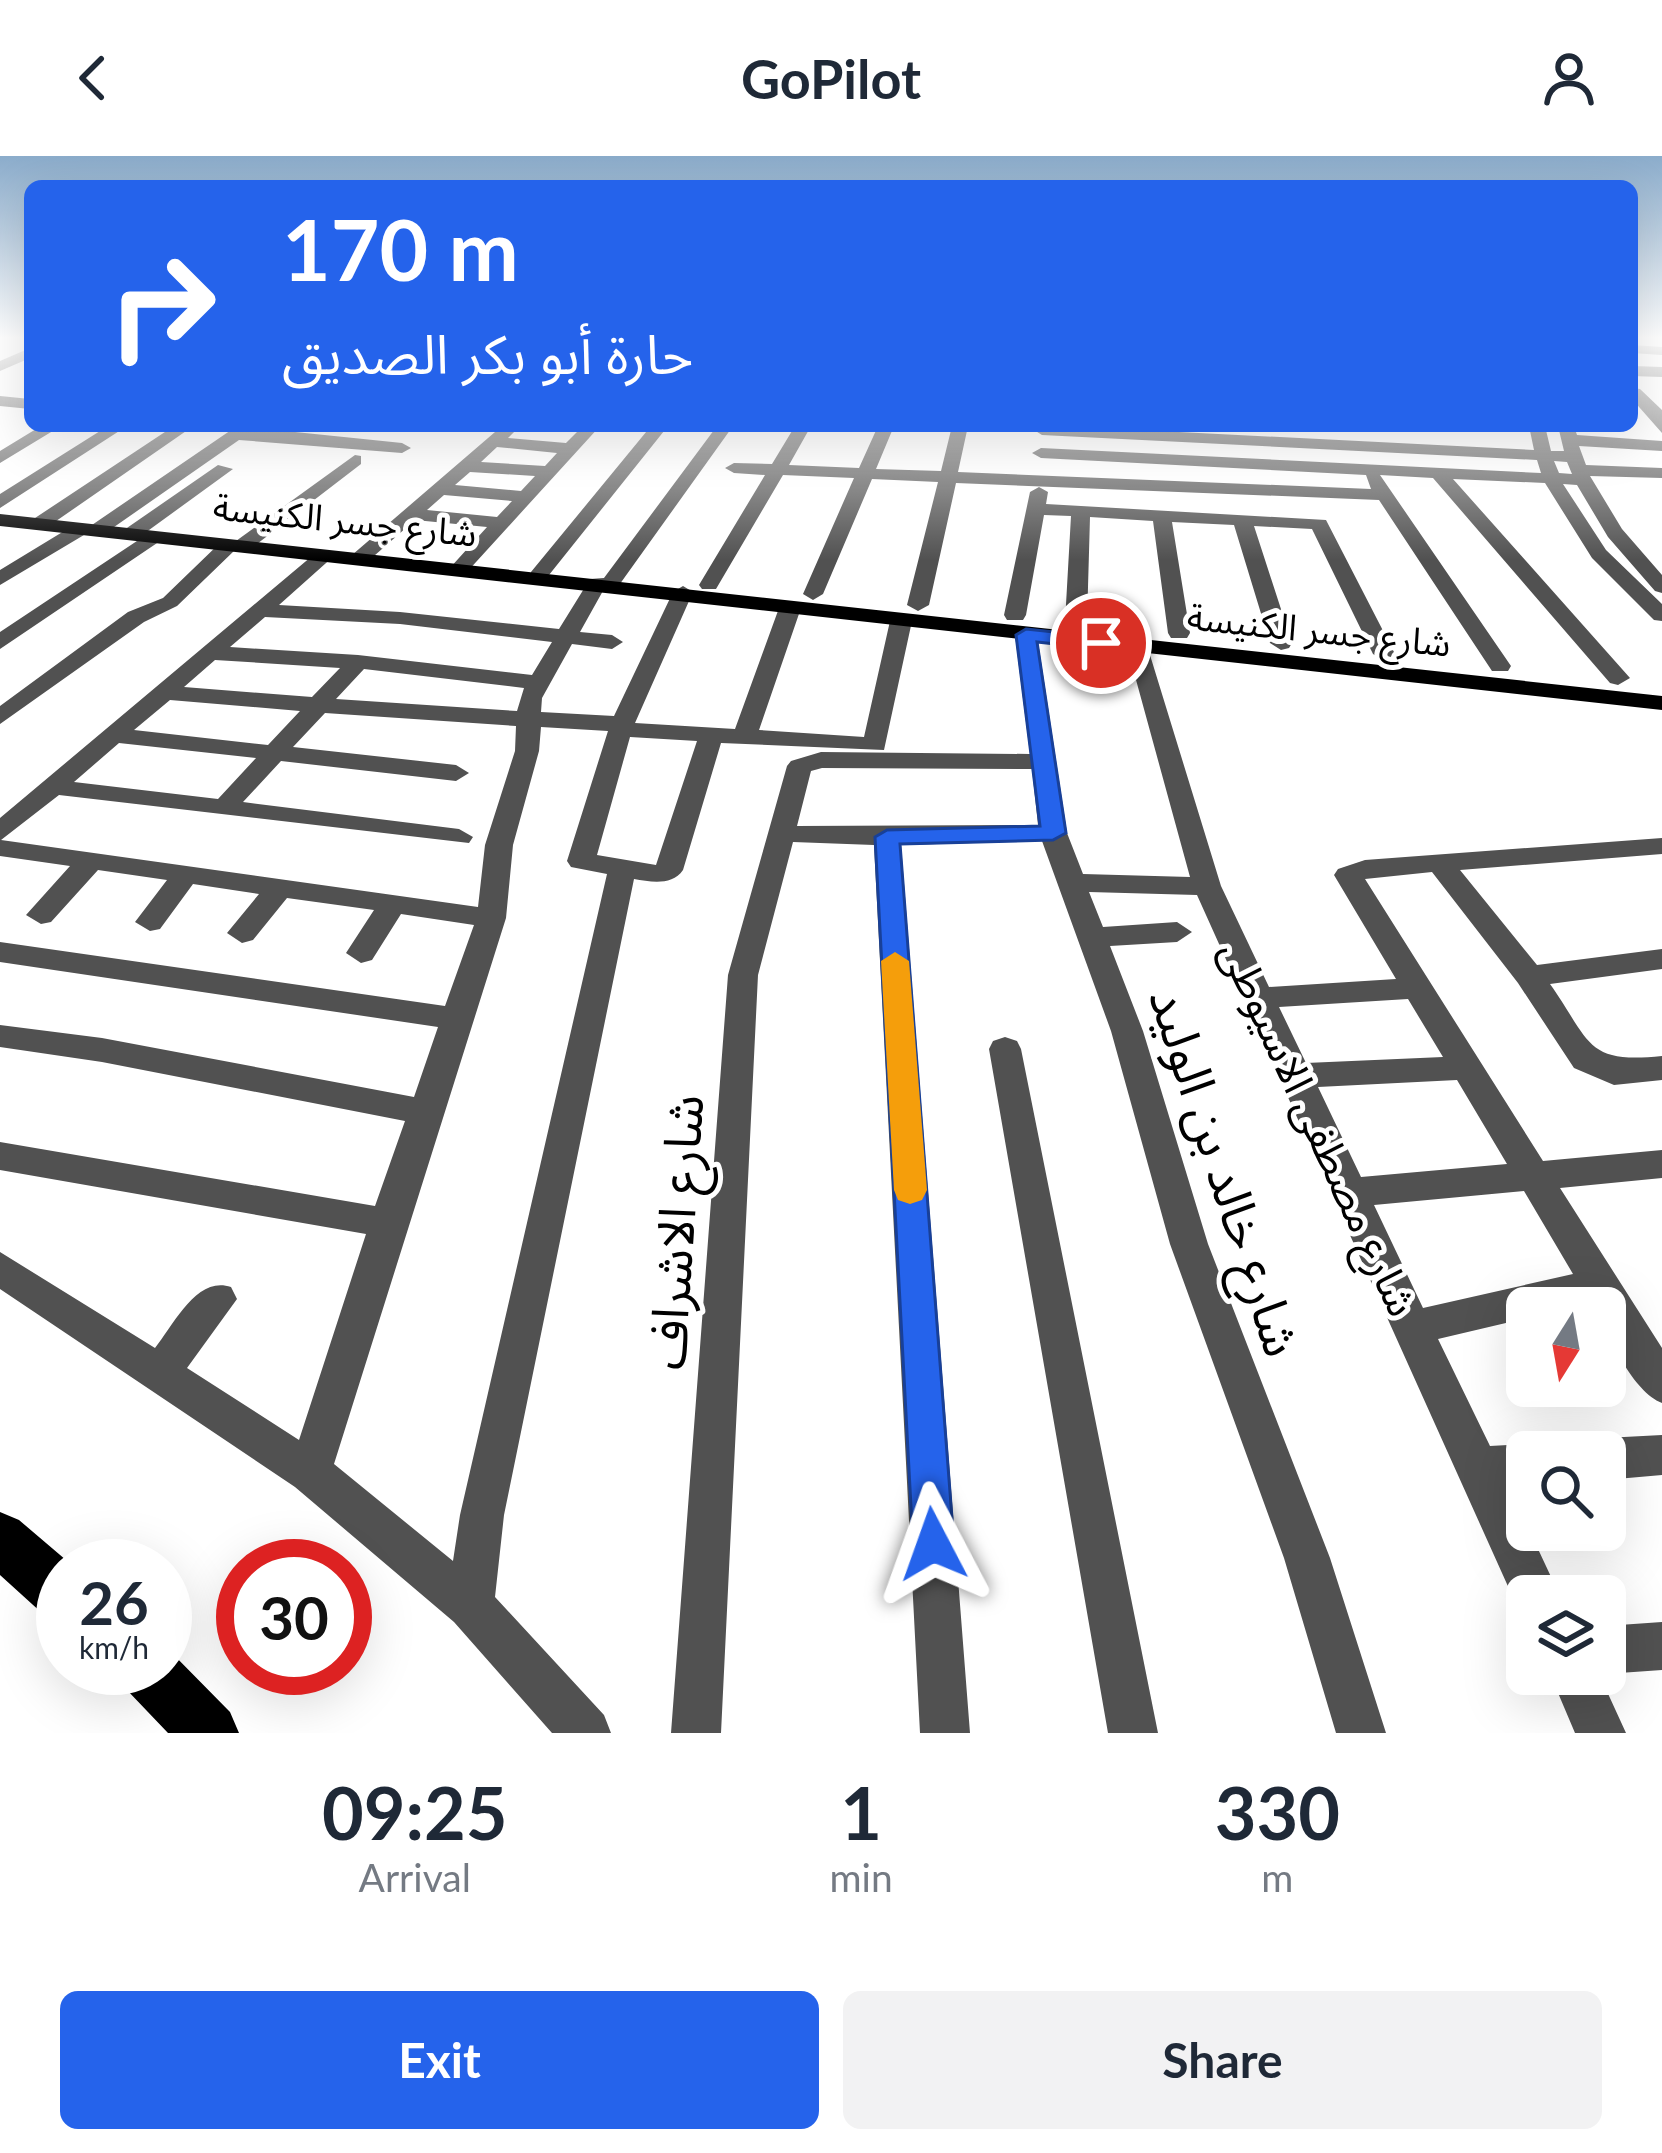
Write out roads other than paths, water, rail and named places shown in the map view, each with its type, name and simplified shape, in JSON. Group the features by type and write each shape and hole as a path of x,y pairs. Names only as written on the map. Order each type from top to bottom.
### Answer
{"highway":[{"path":"0,1539 36,1570"},
{"path":"172,1695 208,1733"}],"main road":[{"name":"شارع جسر الكنيسة","path":"4,523 604,583 790,608 910,613 1021,625 1138,647 1662,703"},
{"name":"شارع جسر الكنيسة","path":"683,592 709,585 813,594 910,613"},
{"name":"شارع جسر الكنيسة","path":"1021,625 1076,622 1662,683"}],"street":[{"path":"0,458 43,432"},
{"path":"0,502 109,432"},
{"path":"39,524 177,432"},
{"path":"359,559 505,432"},
{"path":"458,568 587,432"},
{"path":"538,577 655,432"},
{"path":"310,1472 491,918 499,844 527,752 530,698 604,583 720,432"},
{"path":"709,585 799,432"},
{"path":"813,594 883,432"},
{"path":"164,692 872,745 877,743 959,432"},
{"name":"شارع خالد بن الوليد","path":"1042,432 1038,509 1021,625 1053,833 1127,1030 1189,1244 1306,1558 1361,1733"},
{"path":"1112,432 1356,446 1540,441"},
{"path":"1338,432 1540,441 1662,473"},
{"path":"0,580 245,438 401,448"},
{"path":"131,534 245,438"},
{"path":"1540,441 1551,478 1604,564 1662,615"},
{"path":"493,442 571,449"},
{"path":"1356,446 1500,666"},
{"path":"1551,478 1573,453 1662,446"},
{"path":"1041,453 1551,478"},
{"path":"1573,453 1621,542 1662,587"},
{"path":"0,717 136,617 170,602 236,546 355,460"},
{"path":"466,466 548,472"},
{"path":"734,468 1384,495"},
{"path":"1438,473 1618,678"},
{"path":"274,489 312,492"},
{"path":"440,489 526,497"},
{"path":"1038,509 1319,524 1384,654"},
{"path":"1076,622 1081,512"},
{"path":"410,514 501,523"},
{"path":"1162,515 1179,632"},
{"path":"1242,519 1281,643"},
{"path":"0,642 156,537"},
{"path":"0,832 325,555"},
{"path":"683,592 622,727 579,858 657,874 669,870 711,736"},
{"path":"745,738 790,608"},
{"path":"260,610 400,617 612,642"},
{"name":"شارع مصطفى الاسيوطى","path":"1138,647 1207,886 1527,1575"},
{"path":"210,653 358,662 539,683"},
{"path":"224,808 358,662"},
{"path":"115,735 456,773"},
{"name":"شارع الاشراف","path":"696,1733 743,975 800,766 820,760 1042,762"},
{"path":"54,787 459,837"},
{"path":"783,834 1053,833"},
{"path":"887,837 946,1733"},
{"path":"1662,846 1354,870 1348,875 1662,1384"},
{"path":"0,848 491,918"},
{"path":"41,915 92,860"},
{"path":"1440,864 1529,976 1586,1060 1614,1073 1662,1068"},
{"path":"471,1605 482,1515 622,869"},
{"path":"150,922 187,873"},
{"path":"1071,883 1207,886"},
{"path":"242,934 282,885"},
{"path":"361,953 394,903"},
{"path":"1091,938 1177,932"},
{"path":"0,952 457,1019"},
{"path":"1529,976 1662,959"},
{"path":"1258,998 1416,988"},
{"path":"0,1036 102,1050 424,1112"},
{"path":"1005,1049 1133,1733"},
{"path":"1294,1076 1466,1067"},
{"path":"0,1156 388,1222"},
{"path":"1348,1193 1662,1164"},
{"path":"0,1268 310,1472 471,1605 586,1733"},
{"path":"1412,1328 1599,1285"},
{"path":"158,1375 217,1299"},
{"path":"1626,1458 1662,1455"},
{"path":"1474,1468 1506,1466"},
{"path":"1626,1649 1662,1646"},
{"path":"1584,1695 1601,1733"}]}
